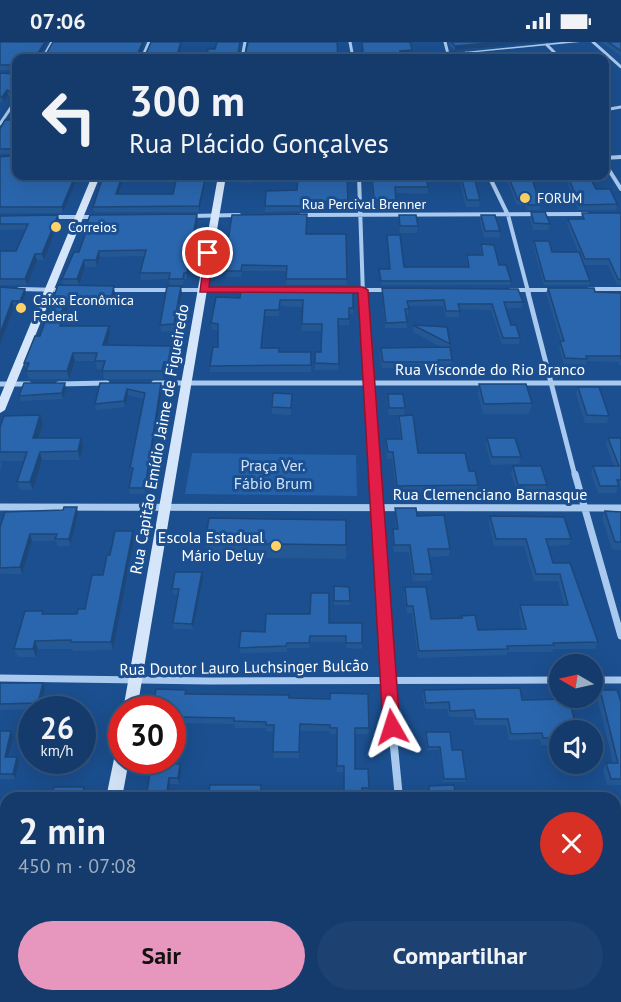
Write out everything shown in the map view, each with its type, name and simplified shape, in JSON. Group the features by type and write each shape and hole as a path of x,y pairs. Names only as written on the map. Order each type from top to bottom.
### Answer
{"main road":[{"path":"0,410 94,180"},
{"name":"Rua Capitão Emídio Jaime de Figueiredo","path":"132,696 163,508 203,290 213,216 221,180"},
{"path":"115,792 119,774"}],"street":[{"path":"445,42 448,54"},
{"path":"482,54 578,42"},
{"path":"593,42 606,54"},
{"path":"547,45 557,54"},
{"path":"609,56 621,67"},
{"path":"0,124 12,106"},
{"path":"0,113 12,113"},
{"path":"609,169 621,189"},
{"path":"359,180 368,383 387,679 398,792"},
{"path":"491,180 508,215 583,507 621,636"},
{"name":"Rua Percival Brenner","path":"293,215 598,214"},
{"path":"179,216 248,215"},
{"path":"45,217 101,217"},
{"path":"12,289 72,290"},
{"path":"586,289 621,289"},
{"path":"108,290 260,290"},
{"path":"338,290 400,290"},
{"path":"505,290 563,290"},
{"path":"49,384 118,383"},
{"name":"Rua Visconde do Rio Branco","path":"141,383 621,383"},
{"path":"0,384 38,384"},
{"name":"Rua Clemenciano Barnasque","path":"0,507 621,508"},
{"name":"Rua Doutor Lauro Luchsinger Bulcão","path":"0,678 135,682 549,680"},
{"path":"603,680 621,680"}],"green space":[{"name":"Praça Ver. Fábio Brum","path":"192,453 356,455 357,496 185,494"}],"building":[{"path":"0,42 45,42 39,54 12,54 12,65 0,65"},
{"path":"53,42 143,42 138,53 46,54"},
{"path":"151,42 181,42 177,54 146,54"},
{"path":"217,42 240,42 238,54 207,54 208,49 215,49"},
{"path":"248,42 337,42 338,54 245,54"},
{"path":"362,42 410,42 412,50 400,51 399,54 361,54"},
{"path":"451,42 500,42 455,46"},
{"path":"608,42 621,42 621,51"},
{"path":"457,52 459,54 418,54"},
{"path":"0,73 12,74 12,93 7,90 2,97 0,97"},
{"path":"12,114 12,149 0,149 0,129 5,120 9,120"},
{"path":"12,156 12,180 73,180 62,207 0,207 0,157"},
{"path":"102,180 121,180 116,194 173,194 176,180 205,180 199,206 93,207"},
{"path":"298,180 347,180 348,202 308,201 307,206 265,206 266,191 297,190"},
{"path":"372,180 427,180 428,187 395,187 396,200 374,200"},
{"path":"462,180 475,180 480,200 467,200"},
{"path":"510,180 532,180 541,205 528,205 526,200 518,200"},
{"path":"570,180 591,180 596,189 610,189 617,204 579,205"},
{"path":"531,212 545,212 550,224 534,223"},
{"path":"582,213 621,213 621,280 618,279 609,259 585,259 568,219 584,219"},
{"path":"197,214 187,273 184,273 183,279 169,279 170,273 140,273 146,250 99,251 96,260 84,260 77,279 62,279 74,252 79,252 90,215"},
{"path":"307,214 306,234 346,234 347,279 286,279 287,266 242,265 241,271 226,271 229,254 226,254 232,215"},
{"path":"58,215 42,254 35,254 25,279 0,279 0,251 16,251 28,224 0,224 0,216"},
{"path":"399,215 416,215 418,226 400,226"},
{"path":"481,215 495,215 500,231 485,231"},
{"path":"387,235 400,235 404,267 469,267 467,255 483,255 481,244 494,245 499,265 506,265 511,281 381,281 379,269 390,269"},
{"path":"534,241 549,241 552,252 579,252 590,281 545,281"},
{"path":"58,285 114,286 111,299 66,299 58,322 61,322 60,326 109,326 103,345 171,346 168,362 164,362 162,371 102,371 105,361 95,361 97,353 73,353 67,371 26,371 29,363 24,363 35,336 40,336"},
{"path":"167,286 181,286 174,324 160,325"},
{"path":"0,287 25,289 20,301 12,301 0,334"},
{"path":"285,287 347,287 347,290 353,290 353,308 349,308 349,319 338,319 339,364 315,363 315,352 321,352 322,324 302,324 303,300 280,300 279,310 265,310 261,348 279,348 279,352 311,352 311,365 210,366 213,347 218,347 218,324 211,323 216,297 240,298 241,290 285,289"},
{"path":"382,288 518,289 523,302 504,302 511,325 516,325 520,338 503,338 492,304 458,304 460,311 446,311 444,300 407,301 409,309 405,309 407,322 386,323"},
{"path":"548,288 594,288 595,292 621,293 621,359 620,356 565,358 560,341 564,341"},
{"path":"413,325 447,327 450,344"},
{"path":"450,347 452,360 438,360 439,362 383,362 381,348"},
{"path":"24,383 65,383 62,393 19,396"},
{"path":"100,383 161,383 145,488 129,488 133,468 130,468 145,393 127,389 124,401 95,404"},
{"path":"479,384 526,384 532,403 484,404"},
{"path":"578,387 599,387 609,416 587,415"},
{"path":"273,393 292,394 291,408 272,407"},
{"path":"388,394 403,394 405,408 389,408"},
{"path":"40,415 33,438 81,438 78,451 40,452 30,482 17,482 27,452 0,452 0,427 4,416"},
{"path":"413,415 418,453 465,453 469,471 475,471 478,485 397,486 393,452 388,452 386,439 402,439 399,416"},
{"path":"487,438 515,438 521,457 492,457"},
{"path":"608,438 621,438 621,480 617,480 619,486 600,486 593,466 619,466"},
{"path":"513,466 541,466 547,485 518,485"},
{"path":"64,507 77,507 69,539 55,539 57,534 30,534 20,567 0,568 0,527 5,512 63,510"},
{"path":"395,508 416,508 417,516 444,515 450,549 428,549 432,574 414,574 410,545 394,545 393,529 398,529"},
{"path":"605,511 621,512 621,542 615,542"},
{"path":"490,516 564,517 571,539 546,539 553,563 570,563 598,642 507,646 508,649 419,651 413,606 407,606 405,587 426,587 431,619 462,618 461,616 475,615 478,630 526,629 520,605 568,605 560,574 536,574 526,539 496,539"},
{"path":"209,518 346,520 346,545 205,543"},
{"path":"115,531 133,531 111,642 35,641 33,649 14,649 25,611 43,611 42,614 77,614 78,609 85,609 92,575 103,575"},
{"path":"175,572 202,572 192,624 173,623 179,589 172,589"},
{"path":"334,586 349,587 350,601 334,601"},
{"path":"311,593 329,593 329,623 362,623 362,643 346,643 346,636 310,636 309,643 239,648 241,631 265,632 266,614 310,614"},
{"path":"0,683 43,683 40,696 18,696 18,704 0,704"},
{"path":"520,688 522,700 549,699 549,708 571,708 574,720 549,720 549,738 543,738 542,733 511,734 508,719 476,719 474,710 450,711 449,702 426,703 424,690"},
{"path":"156,689 186,690 185,694 289,695 289,698 330,699 330,693 368,694 369,728 355,728 355,769 368,769 369,788 362,788 362,792 344,792 344,766 337,766 337,728 330,728 330,725 300,724 299,752 273,752 274,725 266,725 266,722 234,721 234,718 186,717 186,696 155,696"},
{"path":"603,690 617,690 621,702 621,779 611,779 606,763 618,763 603,702"},
{"path":"0,731 11,731 5,757 17,757 13,774 0,774"},
{"path":"426,732 450,732 452,750 462,750 466,779 444,779 440,747 428,747"},
{"path":"150,774 179,774 178,778 169,778 167,792 147,792"},
{"path":"210,785 261,785 261,792 209,792"},
{"path":"454,785 455,792 430,792 429,786"},
{"path":"54,787 84,787 83,792 53,792"}],"place":[{"name":"FORUM","path":"525,198"},
{"name":"Correios","path":"56,227"},
{"name":"Caixa Econômica Federal","path":"21,308"},
{"name":"Escola Estadual Mário Deluy","path":"276,546"}],"route":[{"path":"208,253 203,290 363,290 387,679 392,727"}]}
